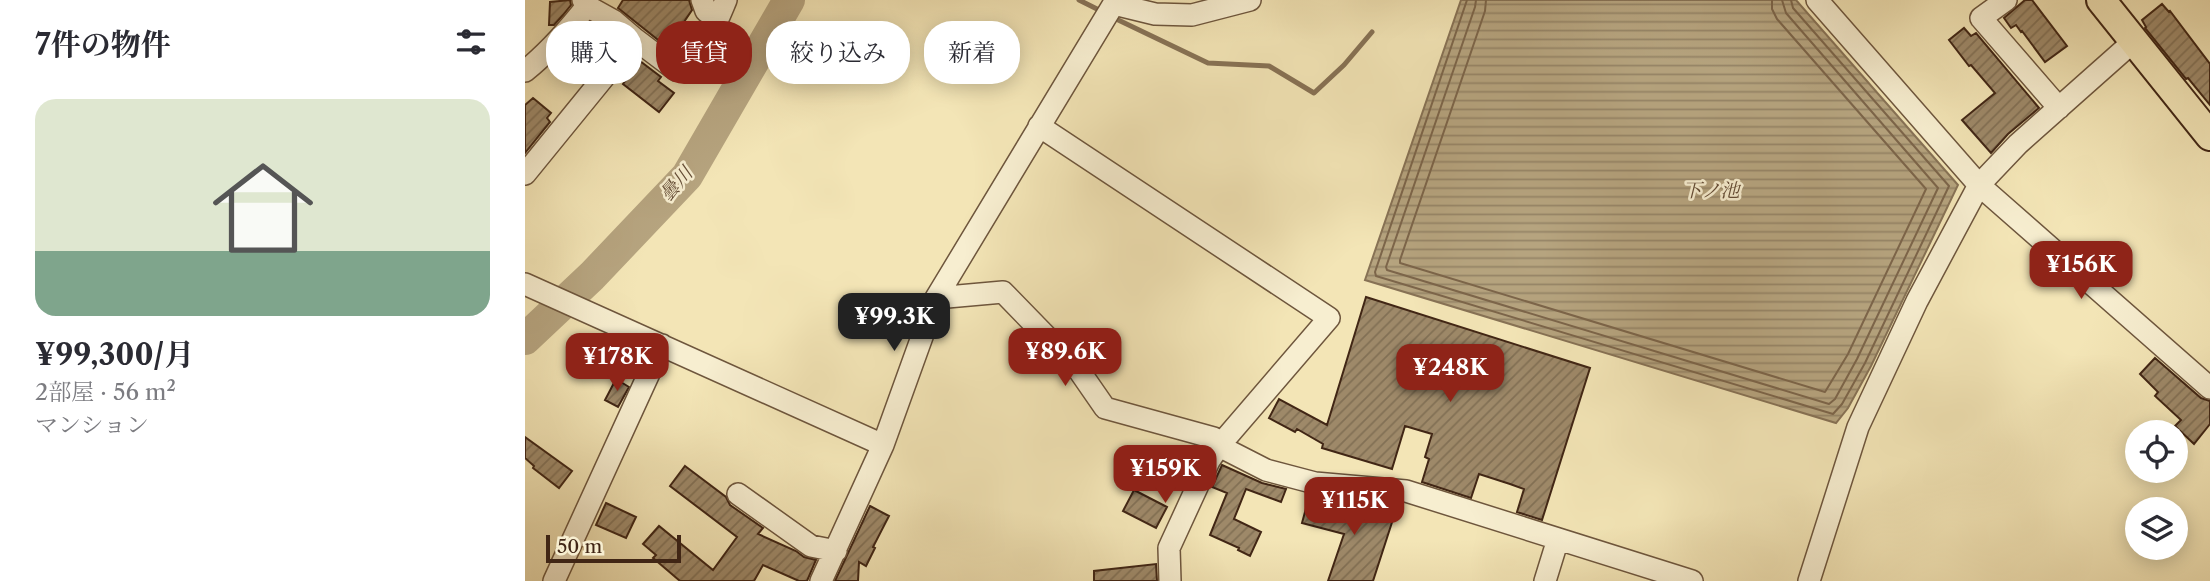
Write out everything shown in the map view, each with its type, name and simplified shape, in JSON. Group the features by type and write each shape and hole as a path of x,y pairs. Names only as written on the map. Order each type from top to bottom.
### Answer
{"main road":[{"path":"2101,0 2210,136"}],"street":[{"path":"702,0 706,12 721,10"},
{"path":"821,581 883,445 936,298 1115,2 1154,14 1192,15 1250,0"},
{"path":"1817,0 1979,185 2210,388"},
{"path":"2006,0 1981,18 2059,108"},
{"path":"525,71 563,36 585,3 614,21"},
{"path":"642,44 675,70 684,67 702,49 721,10"},
{"path":"1809,581 1858,427 1917,302 1979,185 2018,144 2134,41"},
{"path":"525,174 598,84"},
{"path":"1039,125 1329,318 1209,461 1169,548 1170,581"},
{"path":"525,284 883,445"},
{"path":"936,298 1003,292 1078,369 1105,408 1214,438 1219,446 1266,470 1315,483 1406,491 1692,581"},
{"path":"554,581 662,345"},
{"path":"738,494 811,545 836,551"},
{"path":"1545,581 1558,539"}],"water":[{"name":"下ノ池","path":"1461,0 1796,0 1958,185 1871,366 1848,408 1836,423 1365,280"}],"building":[{"path":"570,0 571,5 558,21 549,21 550,2"},
{"path":"623,0 689,0 692,10 685,21 656,21 656,38 642,27 642,21 634,21 618,8"},
{"path":"2025,0 2032,0 2067,46 2045,62 2022,31 2016,25 2011,28 2004,18"},
{"path":"2162,4 2210,64 2210,105 2145,28 2142,20"},
{"path":"1964,28 1971,36 1976,33 2039,108 2008,134 1991,153 1962,120 1995,93 1949,40"},
{"path":"642,63 656,73 656,84 662,84 674,93 659,112 623,84 642,84"},
{"path":"533,98 551,113 547,118 550,122 525,153 525,105"},
{"path":"1366,297 1590,368 1542,520 1517,512 1524,489 1479,474 1471,498 1422,482 1429,459 1425,457 1432,434 1405,426 1392,469 1322,448 1323,444 1297,429 1295,432 1269,418 1279,399 1327,425"},
{"path":"2155,358 2201,398 2210,401 2210,424 2194,444 2188,438 2188,420 2181,420 2155,396 2158,392 2140,374"},
{"path":"616,379 629,387 618,407 605,400"},
{"path":"525,437 572,471 559,488 533,468 525,458"},
{"path":"1222,465 1262,483 1286,489 1281,502 1246,489 1234,519 1261,532 1250,556 1210,535 1227,493 1212,487"},
{"path":"685,466 726,497 730,505 763,528 758,534 804,557 816,560 807,581 799,581 763,565 754,581 680,581 653,558 656,555 643,544 659,526 713,570 737,537 670,486"},
{"path":"1134,490 1167,507 1156,528 1123,511"},
{"path":"1354,500 1396,510 1373,581 1328,581 1344,534 1302,523 1308,501 1351,512"},
{"path":"606,503 636,517 626,538 596,525"},
{"path":"870,506 889,516 873,547 875,548 866,566 859,562 858,581 835,581"},
{"path":"1156,564 1157,581 1094,581 1094,571"}],"waterway":[{"name":"曇川","path":"525,339 592,276 687,176 789,0"},
{"path":"1079,0 1103,12"},
{"path":"1112,17 1208,63 1269,66 1314,93 1344,65 1372,32"}]}
